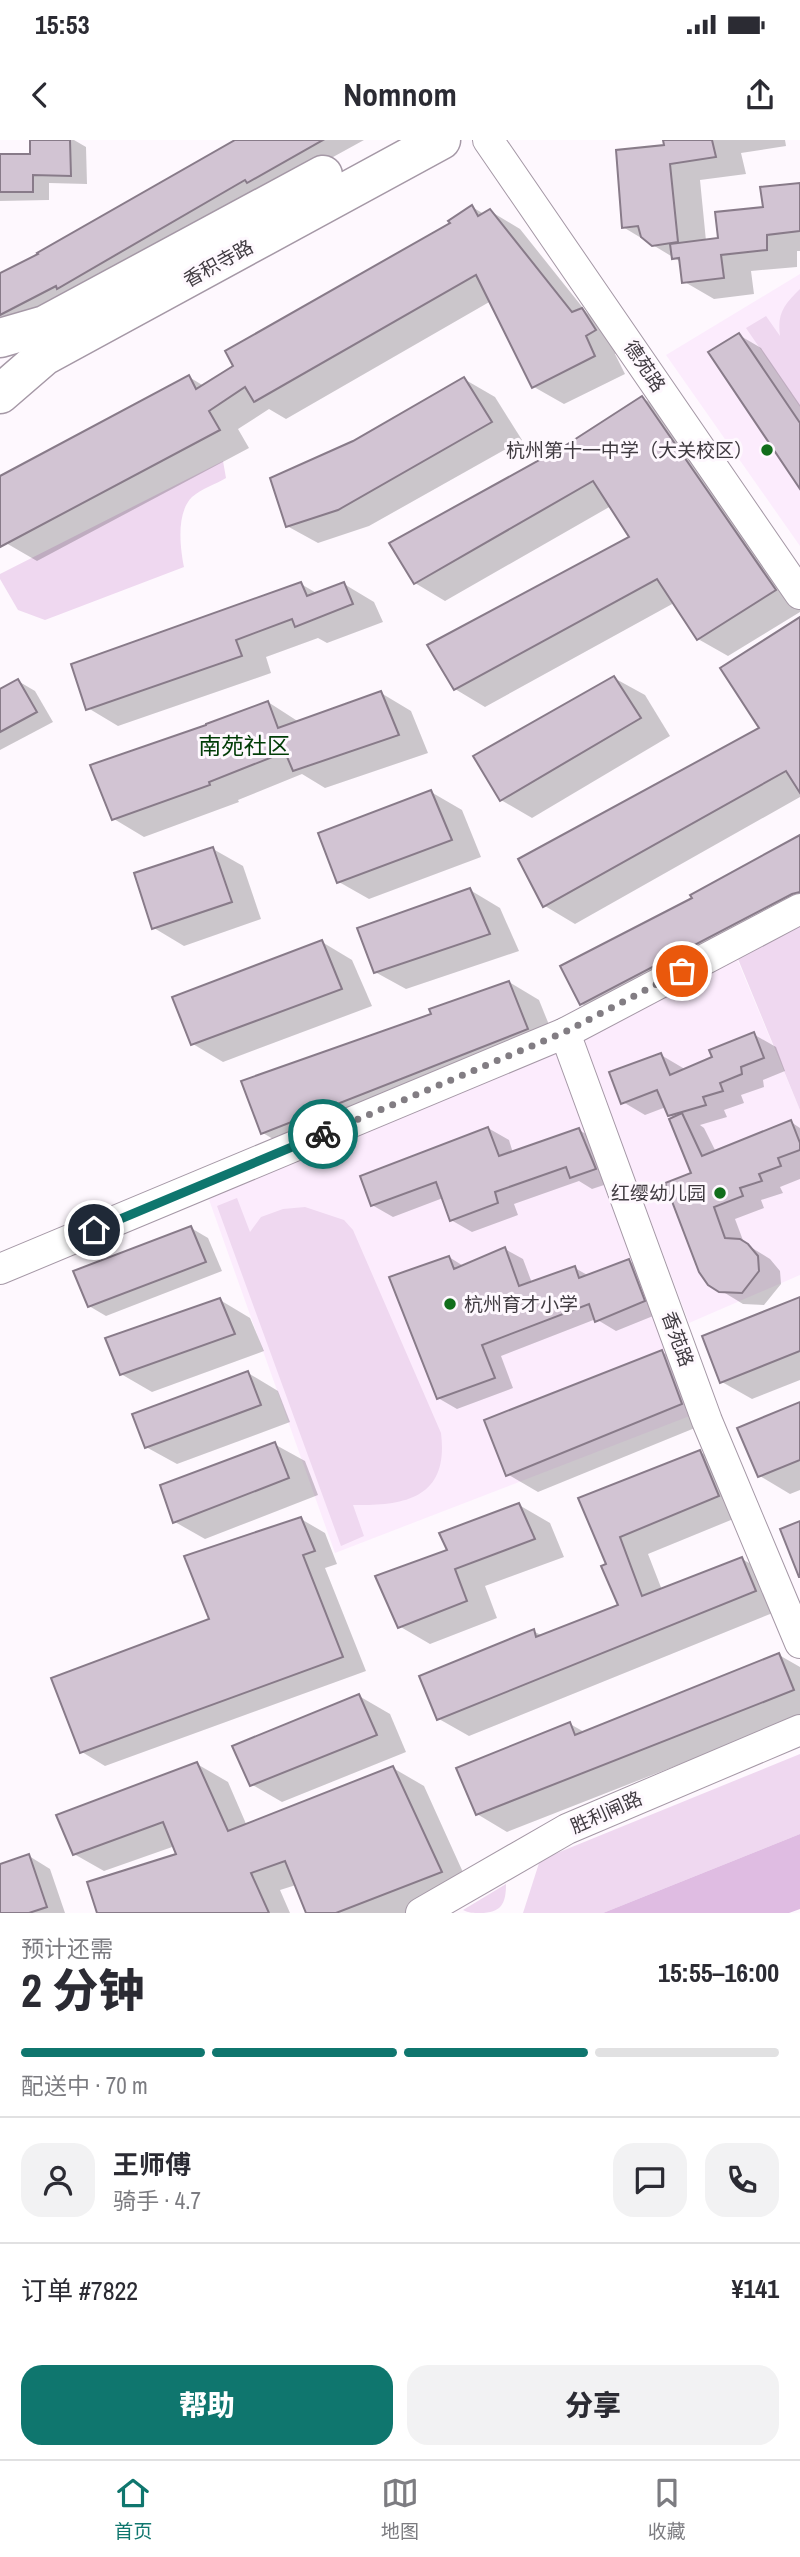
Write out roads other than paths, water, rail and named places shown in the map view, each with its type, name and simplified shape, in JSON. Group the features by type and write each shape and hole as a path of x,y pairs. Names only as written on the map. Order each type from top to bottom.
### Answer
{"main road":[{"name":"香积寺路","path":"0,394 45,340 390,140"},
{"name":"香积寺路","path":"0,338 45,340 442,140"},
{"path":"0,359 45,340"},
{"path":"0,373 45,340"}],"street":[{"name":"德苑路","path":"488,140 800,594"},
{"path":"0,1269 565,1032 800,909"},
{"name":"香苑路","path":"565,1032 707,1421 800,1643"},
{"name":"胜利闸路","path":"421,1913 567,1829 800,1730"}],"place":[{"name":"杭州第十一中学（大关校区）","path":"767,450"},
{"name":"红缨幼儿园","path":"720,1193"},
{"name":"杭州育才小学","path":"450,1304"}],"district":[{"name":"南苑社区","path":"244,745"}]}
